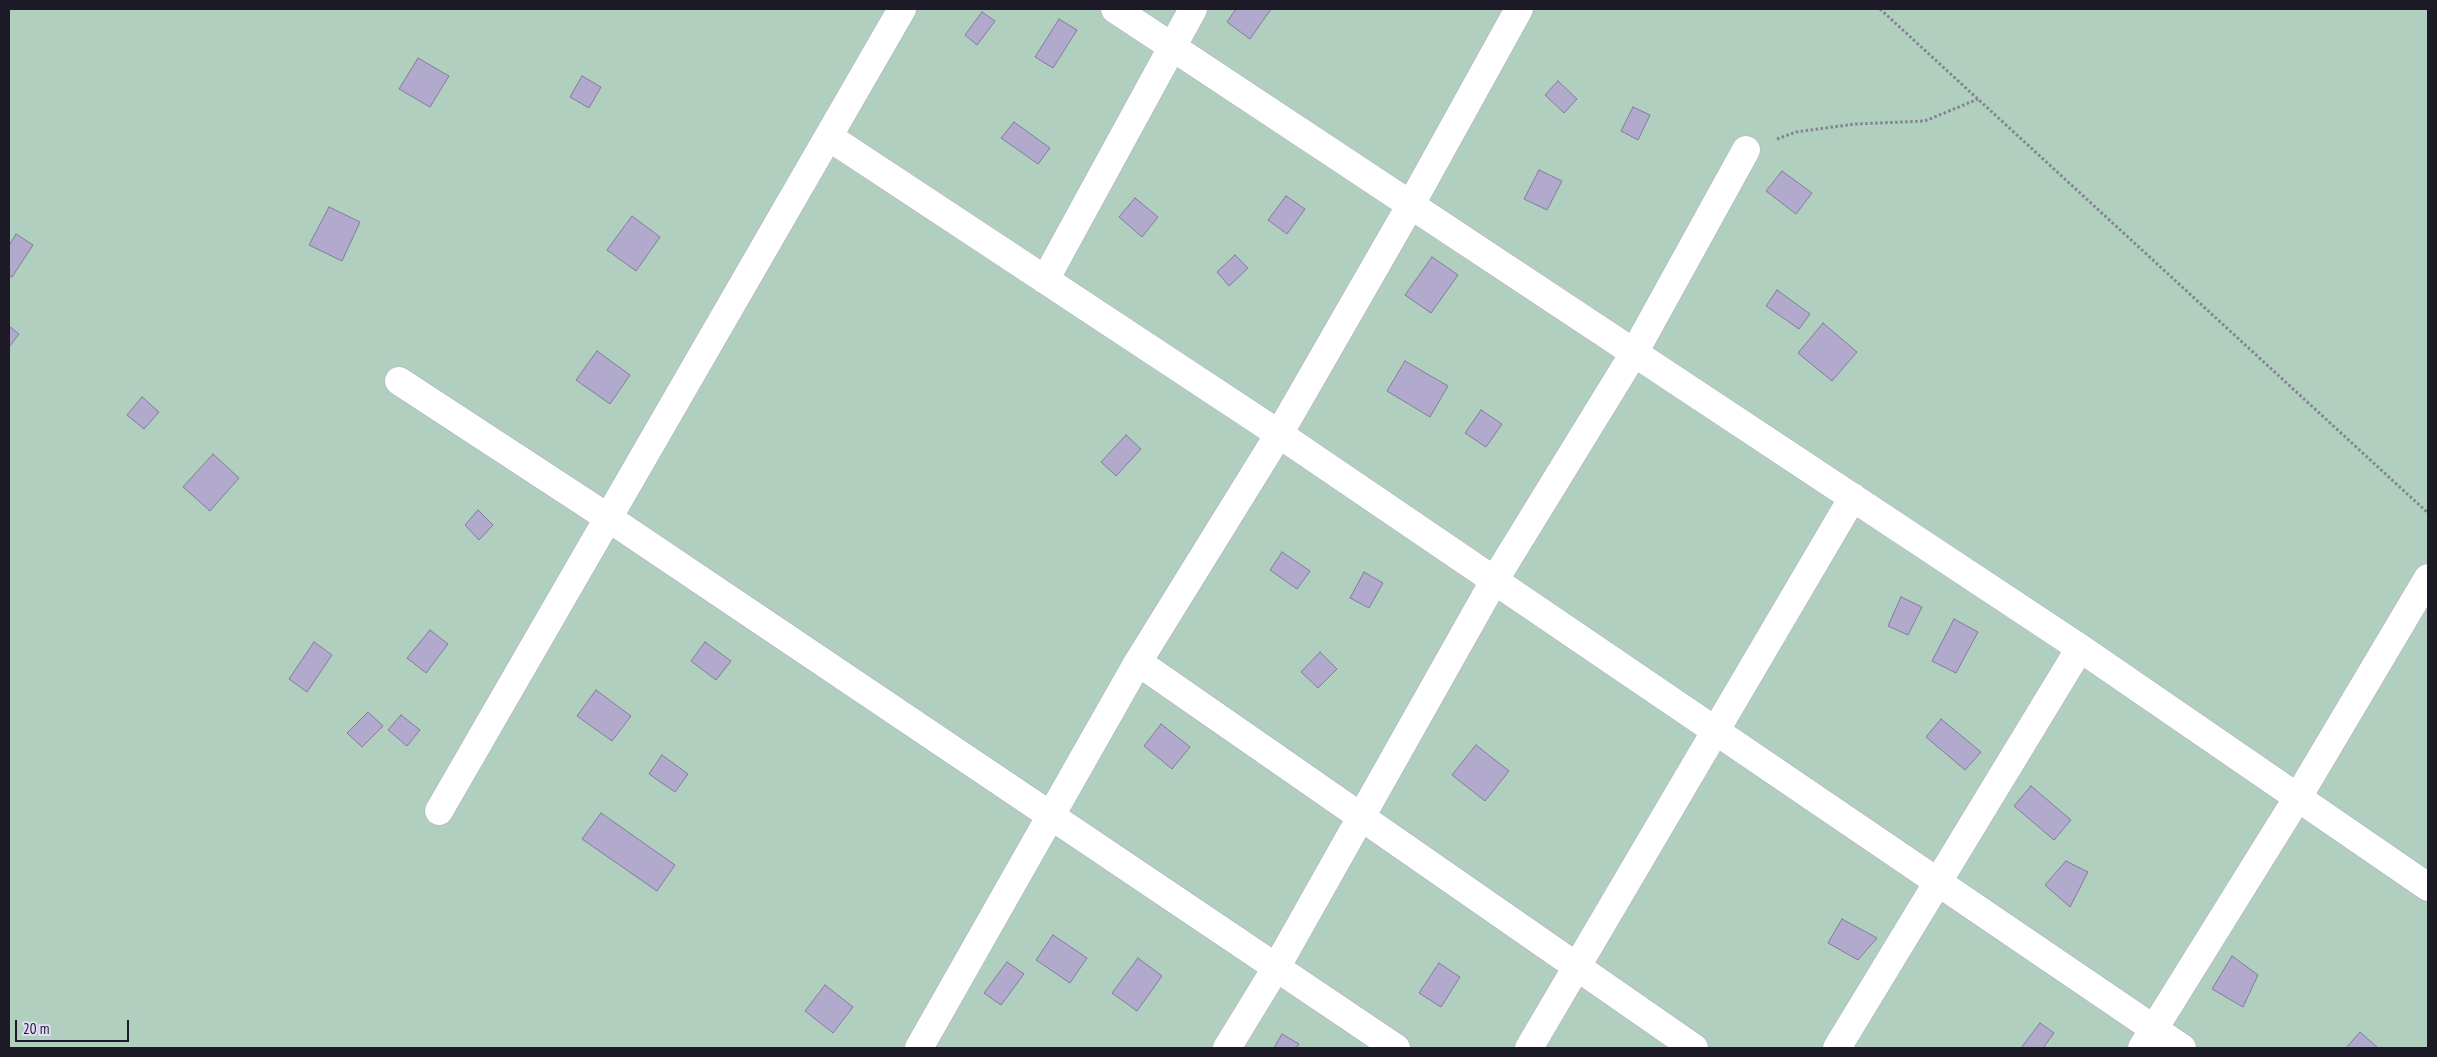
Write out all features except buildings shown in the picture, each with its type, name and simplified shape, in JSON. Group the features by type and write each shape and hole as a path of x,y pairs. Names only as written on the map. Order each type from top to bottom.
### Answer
{"lane":[{"path":"439,811 830,137 902,9"},
{"path":"1115,9 2080,648 2428,887"},
{"path":"1045,280 1193,9"},
{"path":"919,1048 1138,662 1279,434 1410,206 1519,9"},
{"path":"830,137 1279,434 1938,883 2148,1038 2182,1048"},
{"path":"1227,1048 1276,968 1494,581 1634,353 1746,150"},
{"path":"399,381 610,518 1396,1048"},
{"path":"1529,1048 1852,497"},
{"path":"2148,1038 2298,797 2428,578"},
{"path":"1837,1048 2080,648"},
{"path":"1138,662 1694,1048"}],"path":[{"path":"1880,9 2428,513"},
{"path":"1746,150 1796,132 1855,124 1925,121 1978,99"}],"green space":[{"path":"9,9 2428,9 2428,1048 9,1048"}]}
